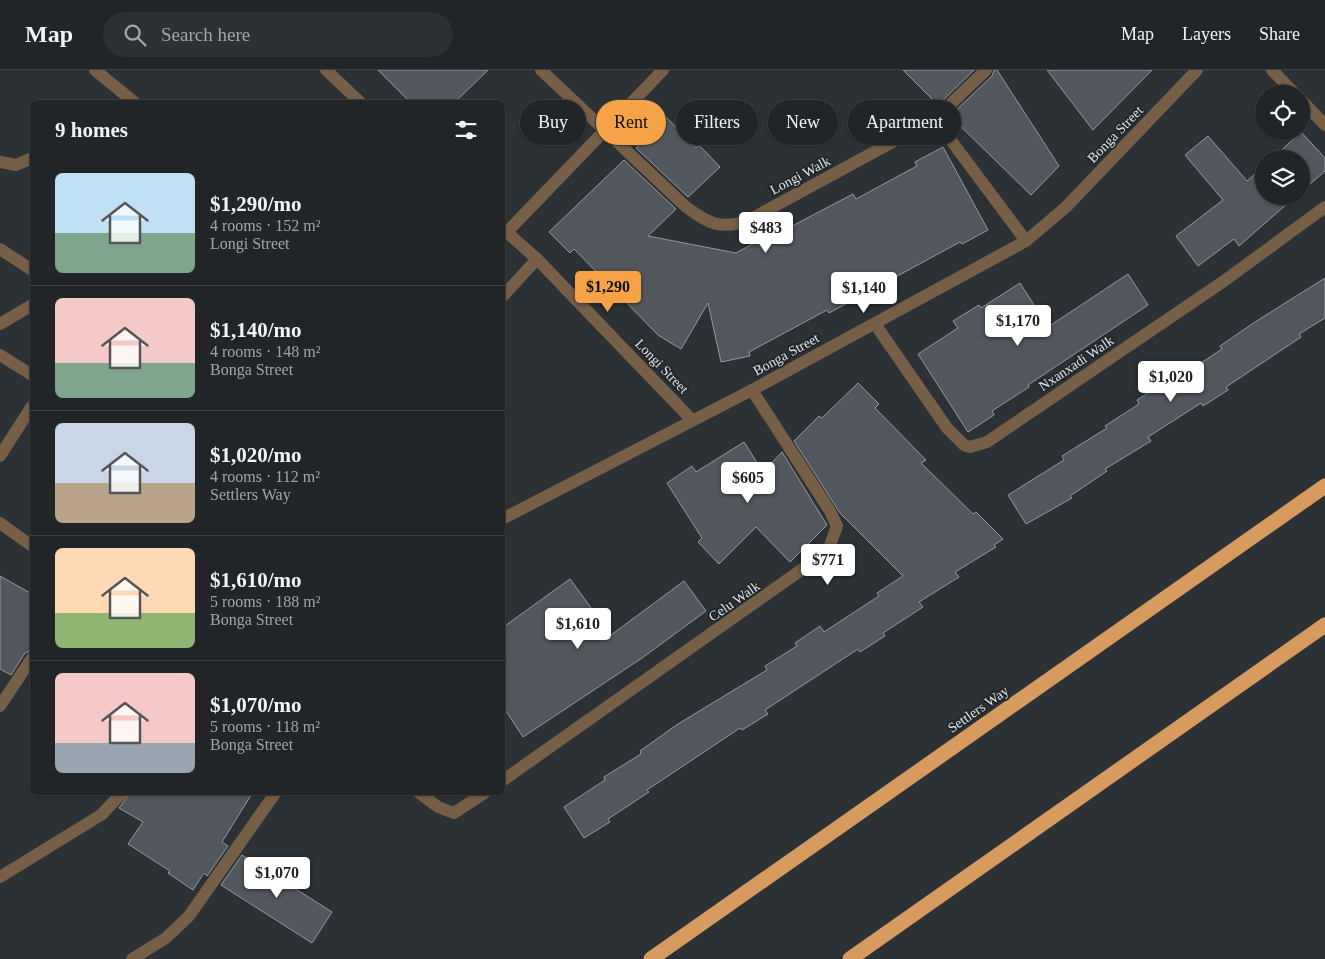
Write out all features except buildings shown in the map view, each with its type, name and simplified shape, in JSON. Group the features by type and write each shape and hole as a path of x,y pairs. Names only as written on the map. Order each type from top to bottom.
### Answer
{"highway":[{"name":"Settlers Way","path":"651,959 1325,486"},
{"path":"850,959 1325,625"}],"street":[{"path":"95,70 132,100"},
{"path":"326,70 358,100"},
{"name":"Longi Walk","path":"541,70 596,122"},
{"path":"634,100 663,70"},
{"name":"Longi Walk","path":"955,100 986,70"},
{"name":"Bonga Street","path":"505,517 752,390 1026,241 1066,207 1197,70"},
{"path":"1272,70 1286,85"},
{"path":"1310,109 1325,124"},
{"path":"505,230 596,140"},
{"name":"Longi Walk","path":"620,145 685,206 702,219 716,224 732,226 747,220 887,145"},
{"path":"954,145 1026,241"},
{"path":"0,162 16,165 30,159"},
{"name":"Nxanxadi Walk","path":"875,324 947,428 964,445 978,446 987,442 1224,281 1325,207"},
{"name":"Longi Street","path":"505,230 537,259 692,420"},
{"path":"0,249 30,269"},
{"path":"505,294 537,259"},
{"path":"0,324 30,306"},
{"path":"0,355 30,374"},
{"name":"Celu Walk","path":"505,779 828,551 837,526 752,390"},
{"path":"0,456 30,409"},
{"path":"0,523 30,545"},
{"path":"0,706 30,661"},
{"path":"0,877 101,814 120,795"},
{"path":"132,959 166,938 189,916 274,795"},
{"path":"422,795 438,807 454,813 481,795"}]}
